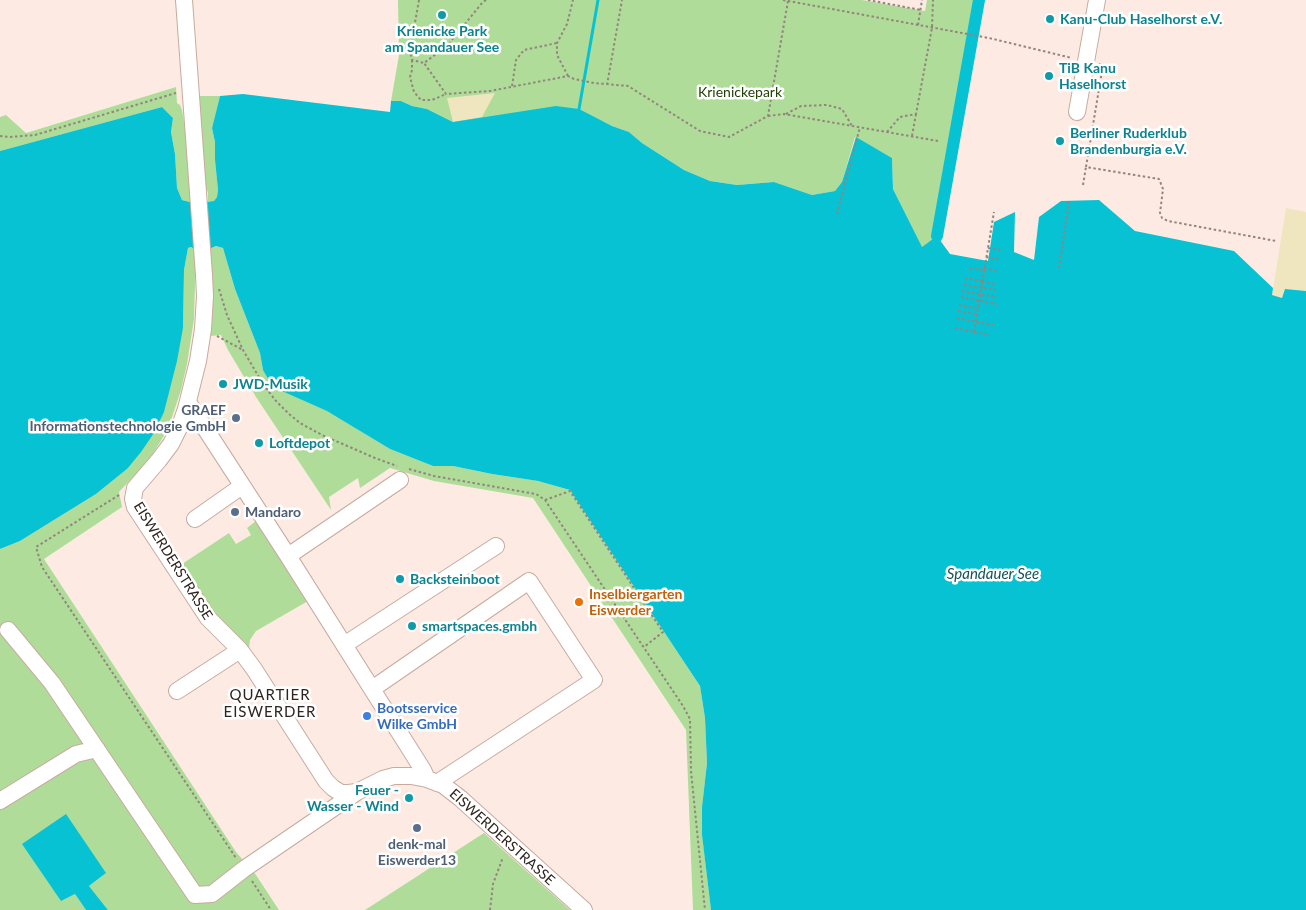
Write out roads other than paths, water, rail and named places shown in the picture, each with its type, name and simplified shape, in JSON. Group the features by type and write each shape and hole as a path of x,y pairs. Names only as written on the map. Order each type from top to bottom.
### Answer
{"street":[{"name":"EISWERDERSTRASSE","path":"184,0 203,256 205,296 203,329 198,360 180,426 171,444 135,488 133,499 135,507 208,618 240,650 254,669 326,781 340,793 357,792"},
{"path":"1077,112 1097,0"},
{"path":"188,402 423,770 432,781 594,680 529,581 372,689"},
{"path":"288,556 400,480"},
{"path":"195,519 242,486"},
{"path":"344,645 496,546"},
{"path":"0,801 76,754 97,749 52,683 6,636"},
{"path":"177,691 240,650"},
{"name":"EISWERDERSTRASSE","path":"97,749 195,895 212,894 244,869 357,792 394,776 411,776 444,785 584,910"}],"water":[{"name":"Spandauer See","path":"243,94 390,112 391,101 401,101 412,106 427,109 453,122 556,106 579,109 612,126 629,132 642,143 684,170 710,181 737,185 774,182 812,195 835,191 842,182 856,137 892,158 893,189 922,247 937,236 950,254 988,261 994,222 1015,212 1014,252 1034,260 1039,217 1061,201 1099,200 1135,231 1234,251 1273,288 1272,295 1282,298 1285,289 1306,291 1306,910 711,910 702,835 702,807 707,763 705,718 700,686 570,490 538,481 453,466 433,466 390,449 327,411 273,387 263,370 260,353 235,289 223,248 216,246 209,249 196,250 191,247 188,248 184,270 183,328 177,361 164,412 154,433 141,452 127,469 96,494 20,541 0,549 0,151 162,107 173,118 171,132 175,154 177,188 182,200 194,203 214,201 218,190 215,142 212,128 220,96"},
{"path":"66,814 106,873 89,886 108,910 86,910 75,894 61,901 22,844"}],"waterway":[{"path":"579,109 598,0"},
{"path":"937,236 979,0"}],"place":[{"name":"Krienicke Park am Spandauer See","path":"442,15"},
{"name":"Kanu-Club Haselhorst e.V.","path":"1050,19"},
{"name":"TiB Kanu Haselhorst","path":"1049,76"},
{"name":"Berliner Ruderklub Brandenburgia e.V.","path":"1060,141"},
{"name":"JWD-Musik","path":"223,384"},
{"name":"GRAEF Informationstechnologie GmbH","path":"236,418"},
{"name":"Loftdepot","path":"259,443"},
{"name":"Mandaro","path":"235,512"},
{"name":"Backsteinboot","path":"400,579"},
{"name":"Inselbiergarten Eiswerder","path":"579,602"},
{"name":"smartspaces.gmbh","path":"412,626"},
{"name":"Bootsservice Wilke GmbH","path":"367,716"},
{"name":"Feuer - Wasser - Wind","path":"409,798"},
{"name":"denk-mal Eiswerder13","path":"417,828"}],"district":[{"name":"QUARTIER EISWERDER","path":"270,704"}],"park label":[{"name":"Krienickepark","path":"740,92"}]}
